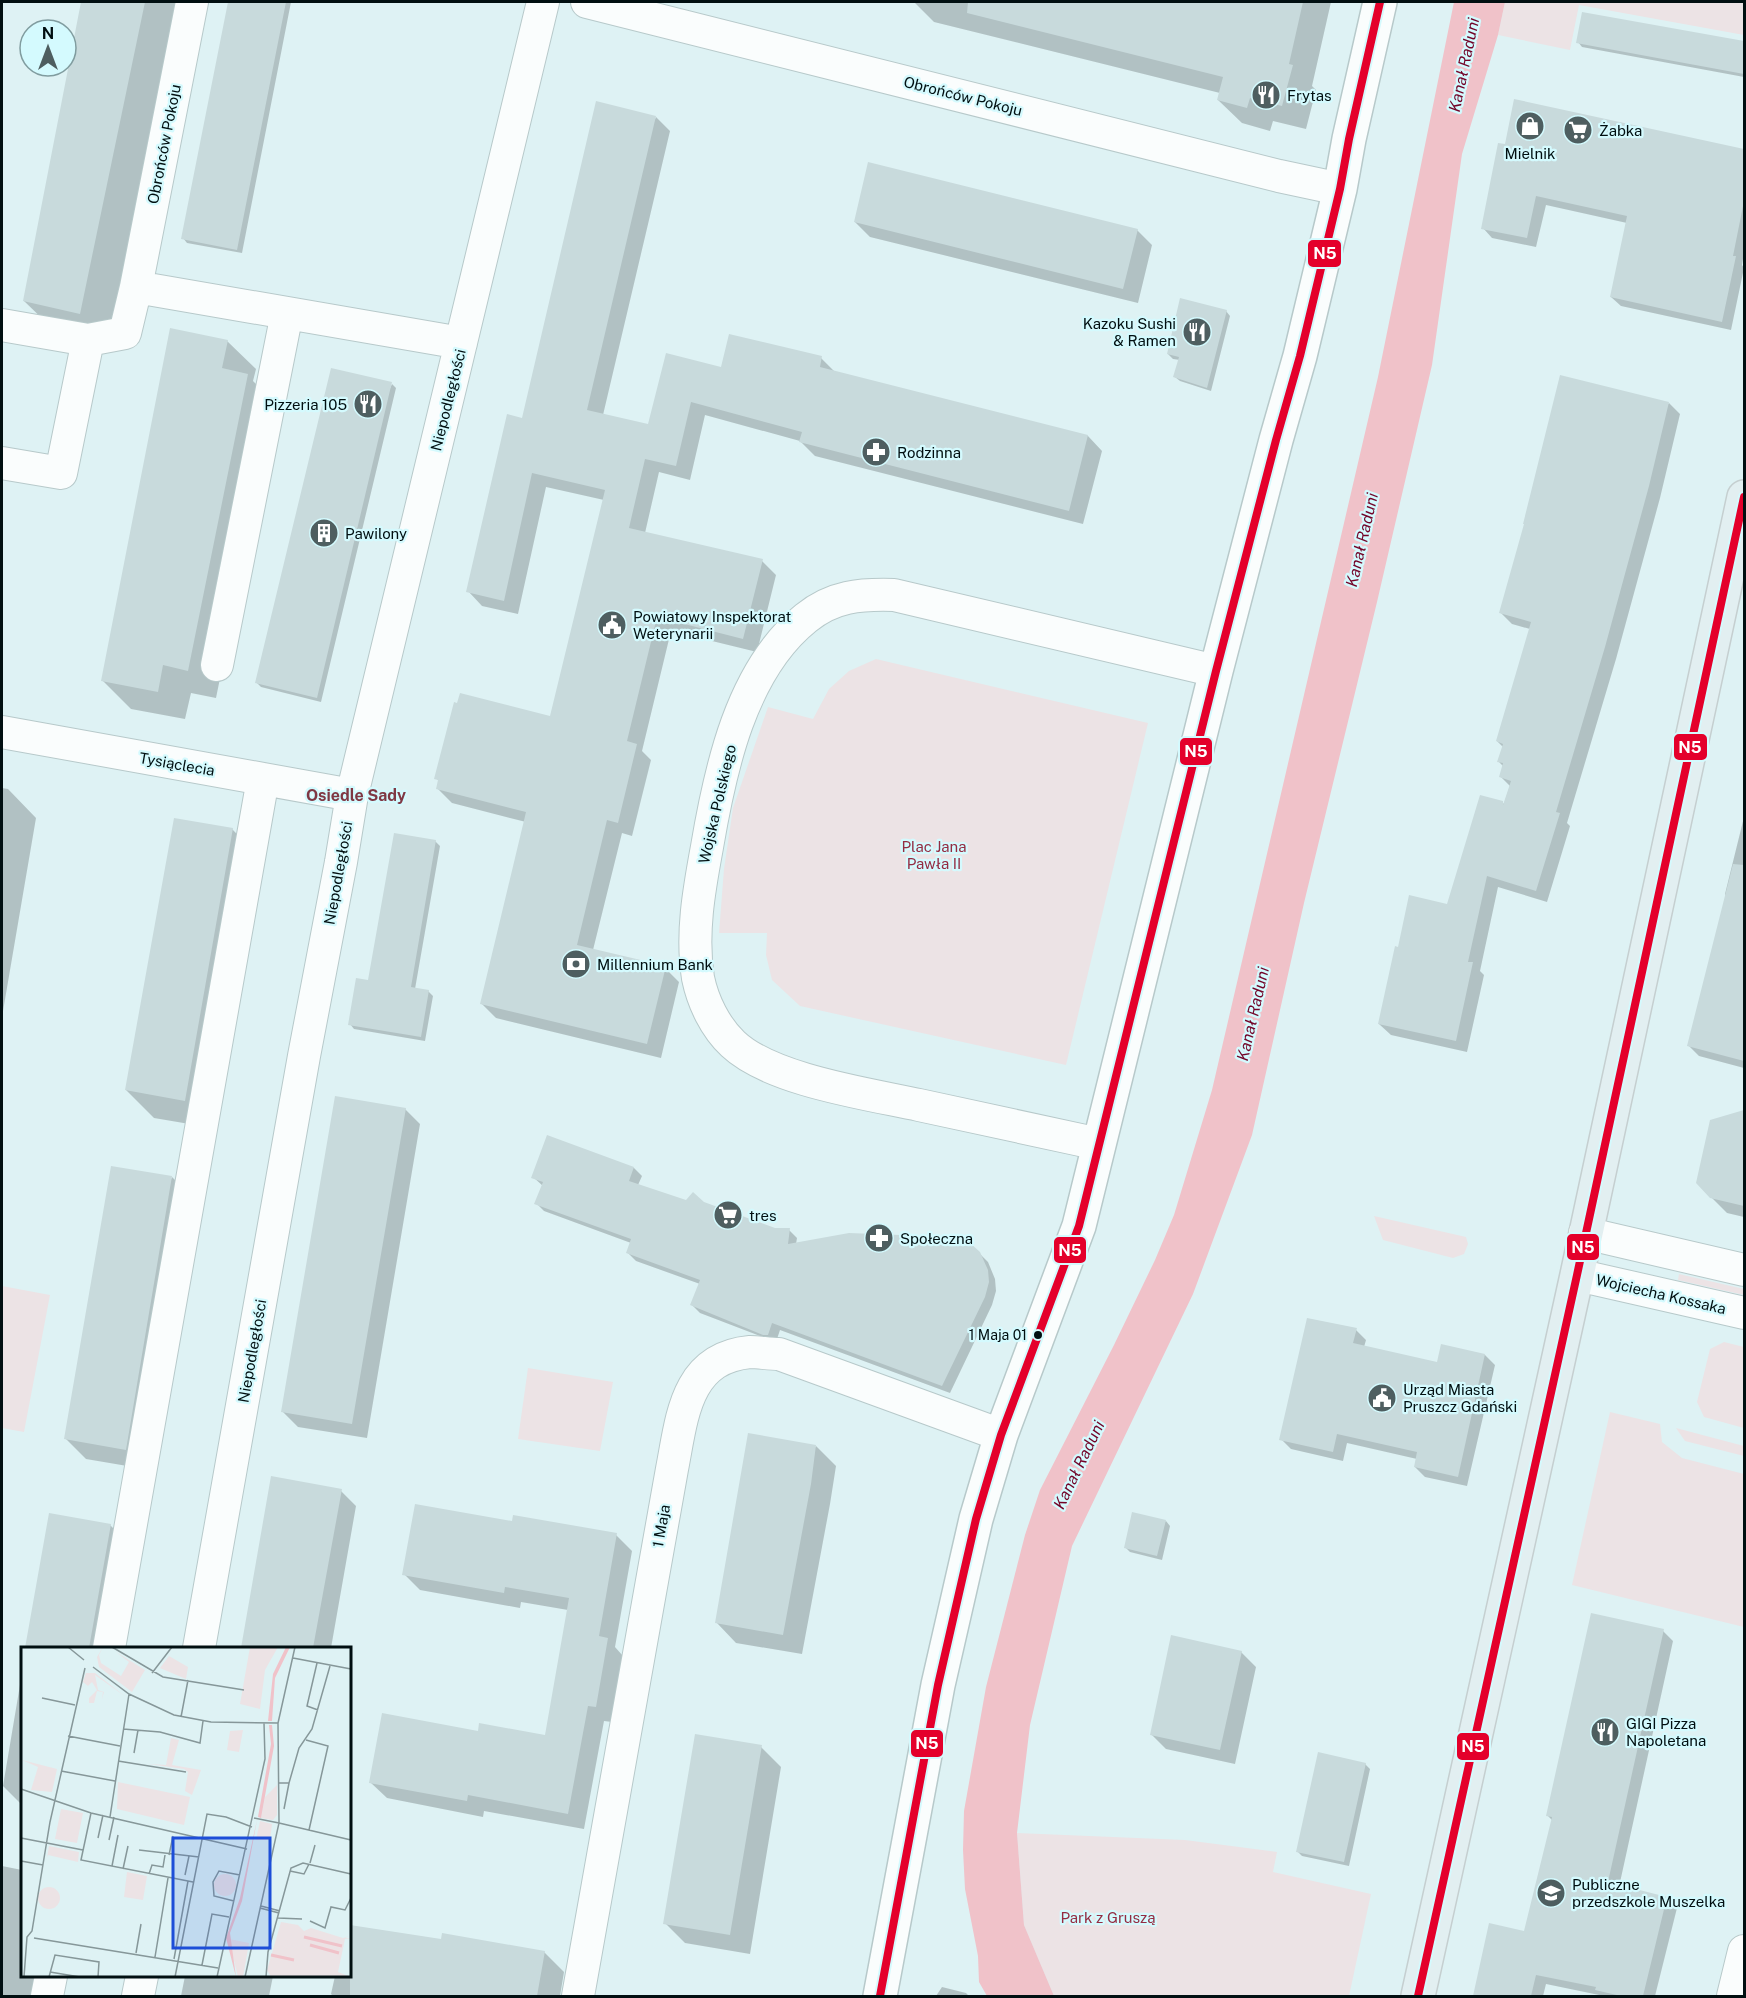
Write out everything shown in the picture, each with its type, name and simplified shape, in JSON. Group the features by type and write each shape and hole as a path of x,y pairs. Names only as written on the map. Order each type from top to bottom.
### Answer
{"main road":[{"path":"1418,1996 1577,1275 1744,497"}],"street":[{"name":"Obrońców Pokoju","path":"88,340 125,333 192,2"},
{"name":"Niepodległości","path":"199,1647 300,1074 352,795 543,2"},
{"name":"Obrońców Pokoju","path":"587,2 1279,176 1340,189"},
{"path":"880,1996 945,1651 976,1519 1001,1434 1078,1226 1216,671 1300,356 1340,189 1380,2"},
{"path":"136,287 461,343"},
{"path":"217,665 287,313"},
{"path":"2,325 88,340 61,473 2,463"},
{"name":"Wojska Polskiego","path":"1099,1144 820,1084 767,1066 732,1044 713,1018 702,995 698,977 695,935 697,902 714,803 743,706 768,662 786,638 806,619 832,601 865,595 894,595 1216,671"},
{"name":"Tysiąclecia","path":"2,732 352,795"},
{"path":"109,1647 263,779"},
{"path":"1586,1233 1744,1270"},
{"name":"Wojciecha Kossaka","path":"1577,1275 1744,1313"},
{"name":"1 Maja","path":"578,1996 672,1469 685,1402 698,1377 719,1360 750,1352 778,1354 1001,1434"},
{"path":"1733,1996 1744,1951"},
{"path":"47,1996 51,1977"},
{"path":"138,1996 142,1977"}],"green space":[{"path":"1505,2 1744,2 1744,35 1579,5 1570,50 1498,35"},
{"name":"Plac Jana Pawła II","path":"876,659 1148,723 1066,1065 800,1006 772,980 766,955 767,933 719,933 724,869 733,808 768,707 813,719 829,689 849,671"},
{"path":"1374,1216 1466,1237 1468,1244 1464,1254 1453,1258 1383,1240"},
{"path":"1679,1274 1744,1289 1744,1295 1678,1280"},
{"path":"2,1286 50,1295 24,1432 2,1428"},
{"path":"1724,1342 1744,1347 1744,1428 1704,1417 1697,1402 1710,1349"},
{"path":"528,1368 613,1382 600,1451 518,1439"},
{"path":"1610,1412 1660,1424 1662,1442 1682,1458 1744,1474 1744,1627 1572,1585"},
{"path":"1676,1428 1744,1446 1744,1456 1685,1441"},
{"name":"Park z Gruszą","path":"1017,1833 1185,1840 1277,1852 1273,1872 1371,1894 1349,1996 1054,1996 1024,1925"}],"water":[{"name":"Kanał Raduni","path":"1454,2 1505,2 1498,35 1462,154 1432,365 1304,903 1252,1135 1193,1294 1072,1546 1030,1725 1017,1833 1024,1925 1054,1996 987,1996 979,1982 978,1956 965,1889 963,1850 964,1811 986,1687 1025,1535 1040,1490 1155,1260 1174,1215 1212,1090 1378,377"}],"building":[{"path":"81,2 145,2 80,314 23,301 66,78 78,78 78,18"},
{"path":"228,2 286,2 237,250 181,239"},
{"path":"968,2 1303,2 1289,64 1293,65 1282,106 1250,98 1247,108 1217,100 1223,77 967,13"},
{"path":"1582,12 1744,41 1744,74 1576,43"},
{"path":"1514,99 1744,149 1744,201 1733,256 1736,256 1722,322 1610,297 1627,216 1536,196 1527,238 1481,229 1498,143 1505,144"},
{"path":"596,101 656,116 587,410 648,424 666,353 721,367 729,334 822,356 820,367 1088,435 1069,511 799,442 802,432 691,402 676,466 645,459 629,528 763,559 743,639 657,617 627,741 637,744 618,823 607,820 577,945 666,966 647,1044 480,1004 526,812 436,789 438,780 434,779 454,702 457,703 460,693 550,716 605,490 532,473 504,601 466,592 507,414 522,418"},
{"path":"868,162 1138,229 1123,289 854,222"},
{"name":"Kazoku Sushi & Ramen","path":"1180,298 1227,310 1207,388 1173,377 1179,357 1167,354"},
{"path":"170,328 228,340 222,368 248,374 188,671 163,665 158,692 101,681"},
{"name":"Pawilony","path":"331,368 392,382 317,698 255,683"},
{"path":"1560,375 1669,402 1649,486 1605,647 1556,812 1560,813 1536,891 1487,876 1468,962 1473,962 1456,1041 1378,1024 1409,895 1447,904 1480,795 1503,801 1503,805 1511,781 1499,777 1503,763 1497,762 1503,744 1496,741 1531,622 1499,613 1524,524"},
{"path":"174,818 233,828 185,1101 125,1090"},
{"path":"394,833 436,840 411,987 429,990 421,1037 348,1025 356,978 368,980"},
{"path":"1733,864 1744,865 1744,1061 1687,1046"},
{"path":"335,1096 406,1108 352,1424 281,1412"},
{"path":"1744,1110 1744,1206 1710,1198 1696,1183 1710,1120"},
{"path":"547,1135 634,1167 629,1181 686,1200 693,1192 704,1202 775,1228 790,1228 788,1244 849,1233 952,1237 969,1242 980,1252 988,1270 989,1282 985,1297 942,1386 772,1323 768,1335 763,1335 690,1305 700,1280 626,1253 631,1239 534,1204 543,1182 531,1178"},
{"path":"111,1166 172,1176 126,1450 64,1439"},
{"name":"Urząd Miasta Pruszcz Gdański","path":"1307,1318 1357,1328 1353,1343 1437,1362 1441,1344 1485,1354 1458,1477 1414,1467 1417,1452 1337,1434 1333,1452 1279,1440"},
{"path":"748,1433 816,1445 783,1635 715,1623"},
{"path":"271,1476 342,1489 313,1647 241,1647"},
{"path":"415,1504 512,1521 513,1515 617,1533 599,1636 608,1638 596,1707 588,1706 568,1814 468,1795 467,1801 369,1783 382,1713 478,1731 479,1723 545,1735 569,1598 505,1587 504,1593 402,1575"},
{"path":"1132,1512 1166,1520 1157,1556 1124,1548"},
{"path":"49,1513 111,1524 89,1647 25,1647"},
{"path":"1591,1613 1664,1629 1608,1882 1667,1897 1643,1996 1621,1996 1595,1990 1596,1987 1536,1975 1531,1996 1473,1996 1489,1923 1524,1931 1552,1817 1546,1816"},
{"path":"1171,1635 1242,1651 1220,1750 1150,1735"},
{"path":"695,1734 762,1745 730,1935 663,1924"},
{"path":"1318,1752 1366,1763 1344,1862 1296,1852"},
{"path":"351,1925 441,1939 442,1933 545,1951 537,1996 350,1996"}],"transit line":[{"name":"N5","path":"880,1996 938,1685 976,1519 1001,1435 1079,1226 1216,671 1300,356 1340,189 1380,2"},
{"name":"N5","path":"1418,1996 1577,1275 1744,497"}],"place":[{"name":"Frytas","path":"1266,95"},
{"name":"Mielnik","path":"1530,126"},
{"name":"Żabka","path":"1578,130"},
{"name":"Kazoku Sushi & Ramen","path":"1197,332"},
{"name":"Pizzeria 105","path":"368,404"},
{"name":"Rodzinna","path":"876,452"},
{"name":"Pawilony","path":"324,533"},
{"name":"Powiatowy Inspektorat Weterynarii","path":"612,625"},
{"name":"Millennium Bank","path":"576,964"},
{"name":"tres","path":"728,1215"},
{"name":"Społeczna","path":"879,1238"},
{"name":"1 Maja 01","path":"1038,1335"},
{"name":"Urząd Miasta Pruszcz Gdański","path":"1382,1398"},
{"name":"GIGI Pizza Napoletana","path":"1605,1732"},
{"name":"Publiczne przedszkole Muszelka","path":"1551,1893"}],"district":[{"name":"Osiedle Sady","path":"356,795"}]}
